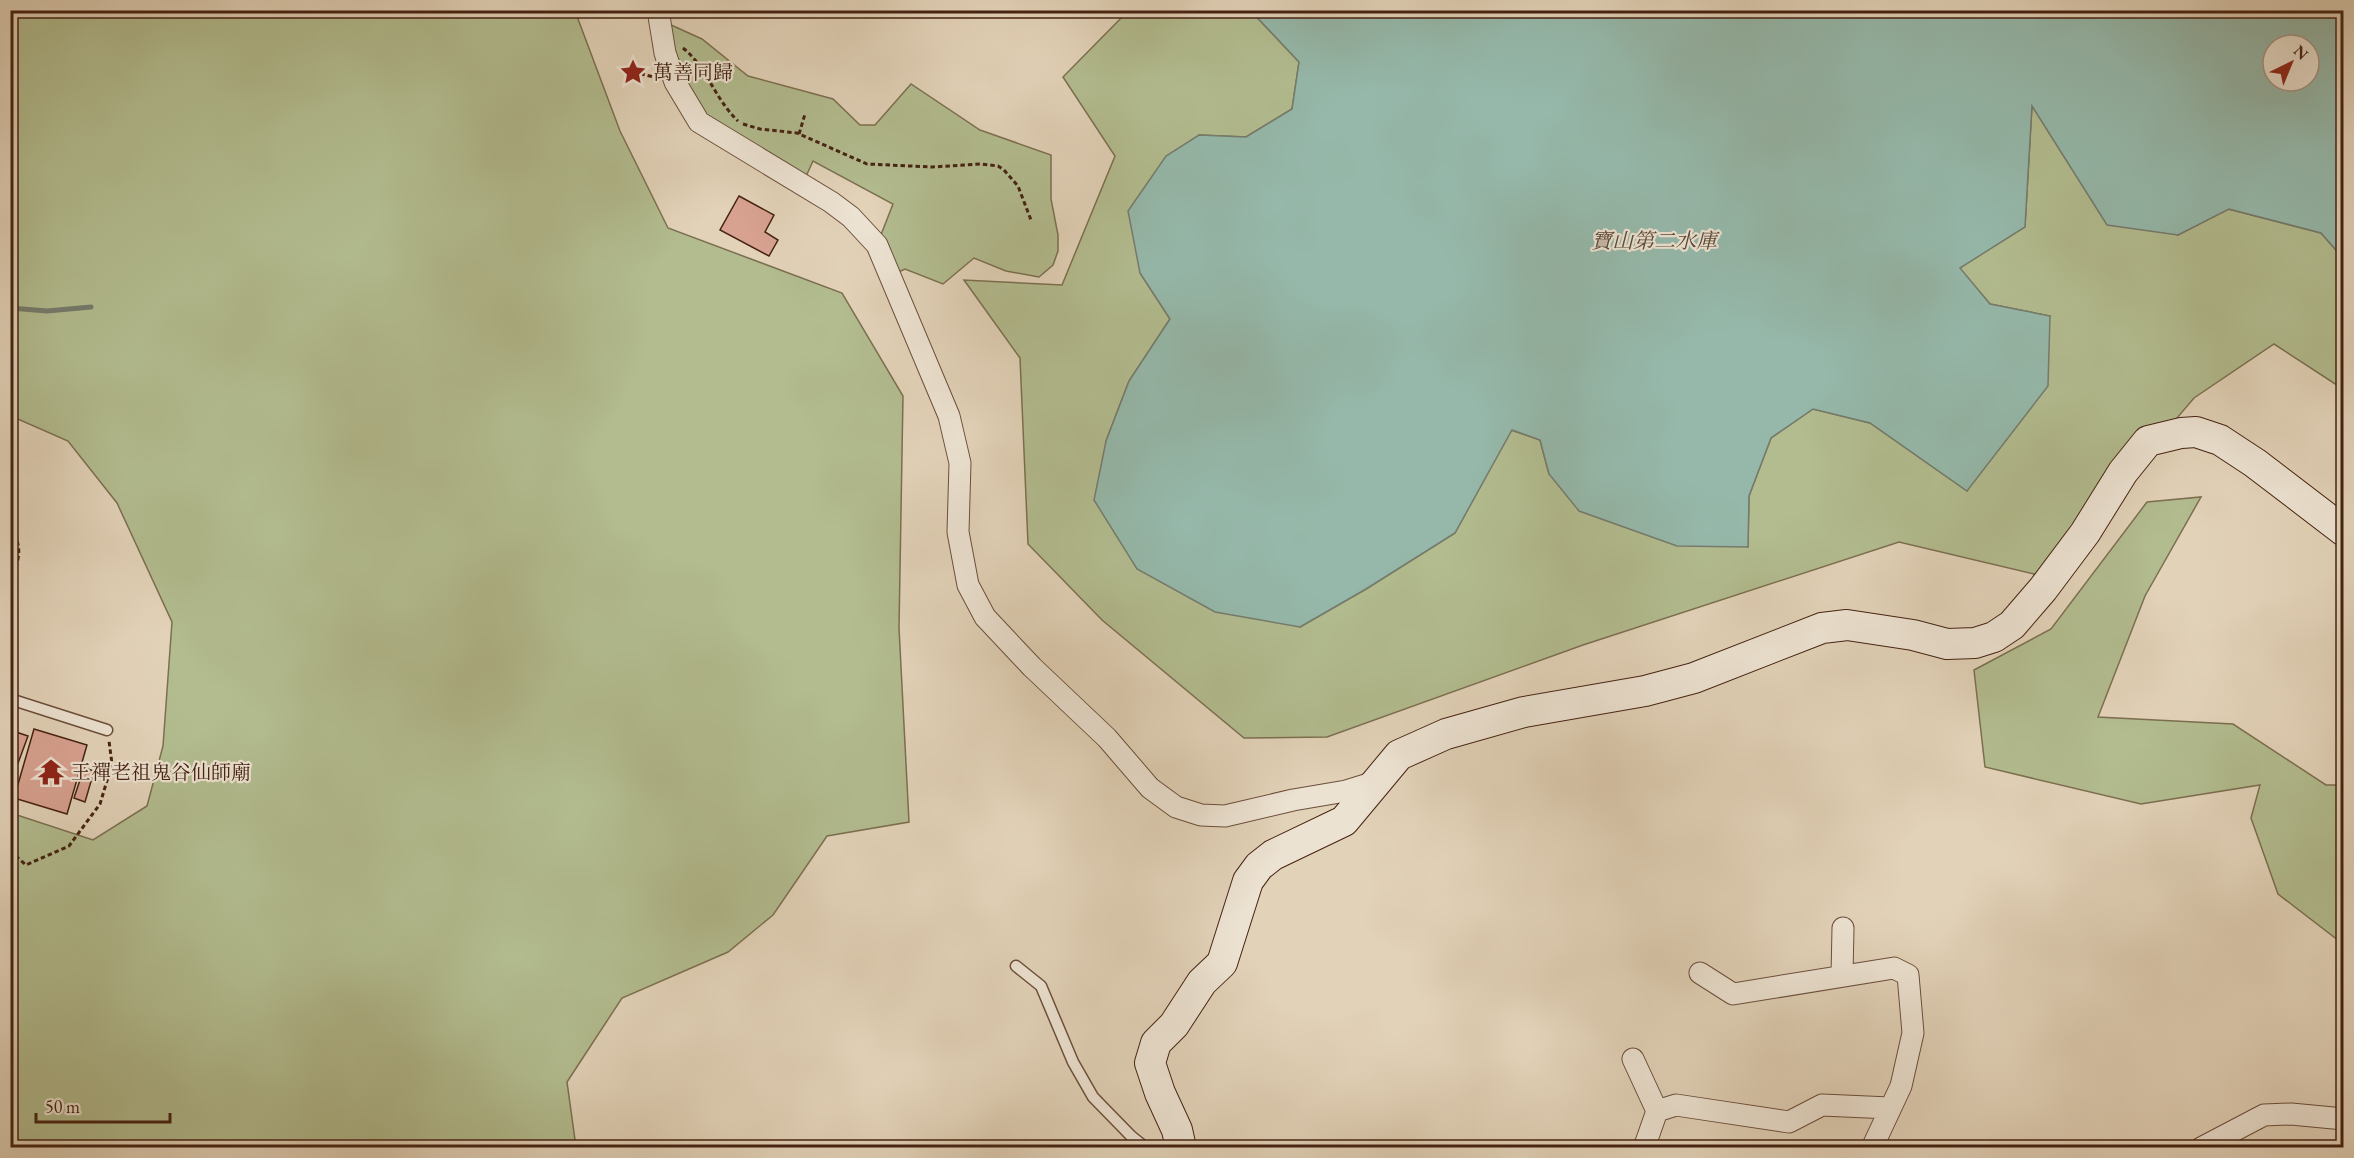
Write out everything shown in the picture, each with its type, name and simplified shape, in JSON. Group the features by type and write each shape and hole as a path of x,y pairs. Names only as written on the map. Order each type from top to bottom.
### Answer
{"street":[{"path":"658,10 665,53 679,89 699,122 845,212 877,245 949,416 960,463 958,532 968,585 985,617 1032,667 1107,738 1150,788 1176,807 1202,815 1225,816 1293,800 1346,791 1375,782"},
{"path":"1181,1148 1177,1130 1160,1093 1150,1063 1156,1043 1174,1025 1202,982 1222,963 1248,881 1259,866 1274,855 1344,821 1400,755 1446,734 1524,712 1645,691 1694,678 1822,628 1847,625 1913,635 1947,644 1975,643 1994,637 2012,625 2043,590 2085,534 2123,472 2148,441 2196,432 2220,440 2255,463 2343,531"},
{"path":"1842,976 1843,928"},
{"path":"1700,973 1733,994 1894,968 1908,975 1913,1033 1901,1086 1872,1148"},
{"path":"1633,1059 1657,1111 1644,1148"},
{"path":"1657,1111 1676,1105 1789,1122 1822,1105 1890,1108"},
{"path":"2201,1148 2264,1115 2291,1114 2343,1119"}],"lane":[{"path":"10,699 107,730"},
{"path":"1016,966 1041,986 1073,1062 1093,1097 1131,1137 1146,1148"}],"path":[{"path":"662,34 691,54 700,65 720,102 739,122 760,129 799,134 867,164 932,167 981,164 998,166 1018,186 1031,220"},
{"path":"799,134 805,114"},
{"path":"10,528 19,542 19,561 10,581"},
{"path":"10,851 26,865 69,846 100,804 112,764 107,730"}],"shaded area":[{"path":"11,10 575,11 620,131 668,228 842,293 903,396 899,628 909,822 827,836 773,915 728,952 622,998 567,1082 576,1147 11,1147 11,813 93,840 147,806 163,746 172,622 117,503 68,441 11,416"},
{"path":"1128,11 1251,11 1299,62 1292,109 1246,137 1199,135 1140,273 1170,319 1129,381 1106,441 1300,627 1455,533 1511,430 1540,440 1549,474 1748,547 1749,496 1771,438 1813,409 1870,423 1967,491 2050,316 1990,304 1959,268 2025,226 2032,105 2178,235 2228,209 2321,233 2343,258 2343,389 2274,344 2194,398 2042,576 1899,542 1583,645 1327,737 1244,738 1102,620 1028,544 1020,358 964,280 1062,285 1115,156 1063,77"},
{"path":"660,20 702,39 748,76 833,99 860,125 875,125 911,84 980,130 1051,155 1051,199 1058,235 1058,251 1053,265 1039,277 1006,271 974,258 943,284 905,269 890,276 877,245 893,204 813,161 802,185 699,122"},
{"path":"2201,497 2145,596 2098,717 2233,724 2326,785 2343,785 2343,944 2278,894 2251,818 2260,785 2141,804 1985,767 1974,670 2051,629 2147,502"}],"water":[{"name":"寶山第二水庫","path":"1251,11 2343,11 2343,258 2321,233 2229,209 2178,235 2107,225 2032,106 2025,227 1960,268 1990,304 2050,316 2048,386 1967,491 1870,423 1813,409 1771,438 1749,496 1748,547 1677,546 1579,511 1549,474 1540,440 1512,430 1455,533 1300,627 1215,612 1137,569 1094,500 1106,441 1129,381 1170,319 1140,273 1128,211 1166,156 1199,135 1246,137 1292,109 1299,62"}],"building":[{"path":"739,196 774,215 765,232 778,240 769,256 720,230"},
{"name":"王禪老祖鬼谷仙師廟","path":"34,729 87,745 67,814 14,798"},
{"path":"10,730 28,736 10,785"},
{"path":"84,768 94,771 85,802 74,798"}],"waterway":[{"path":"10,308 47,311 91,307"}],"place":[{"name":"萬善同歸","path":"633,72"},
{"name":"王禪老祖鬼谷仙師廟","path":"51,772"}]}
